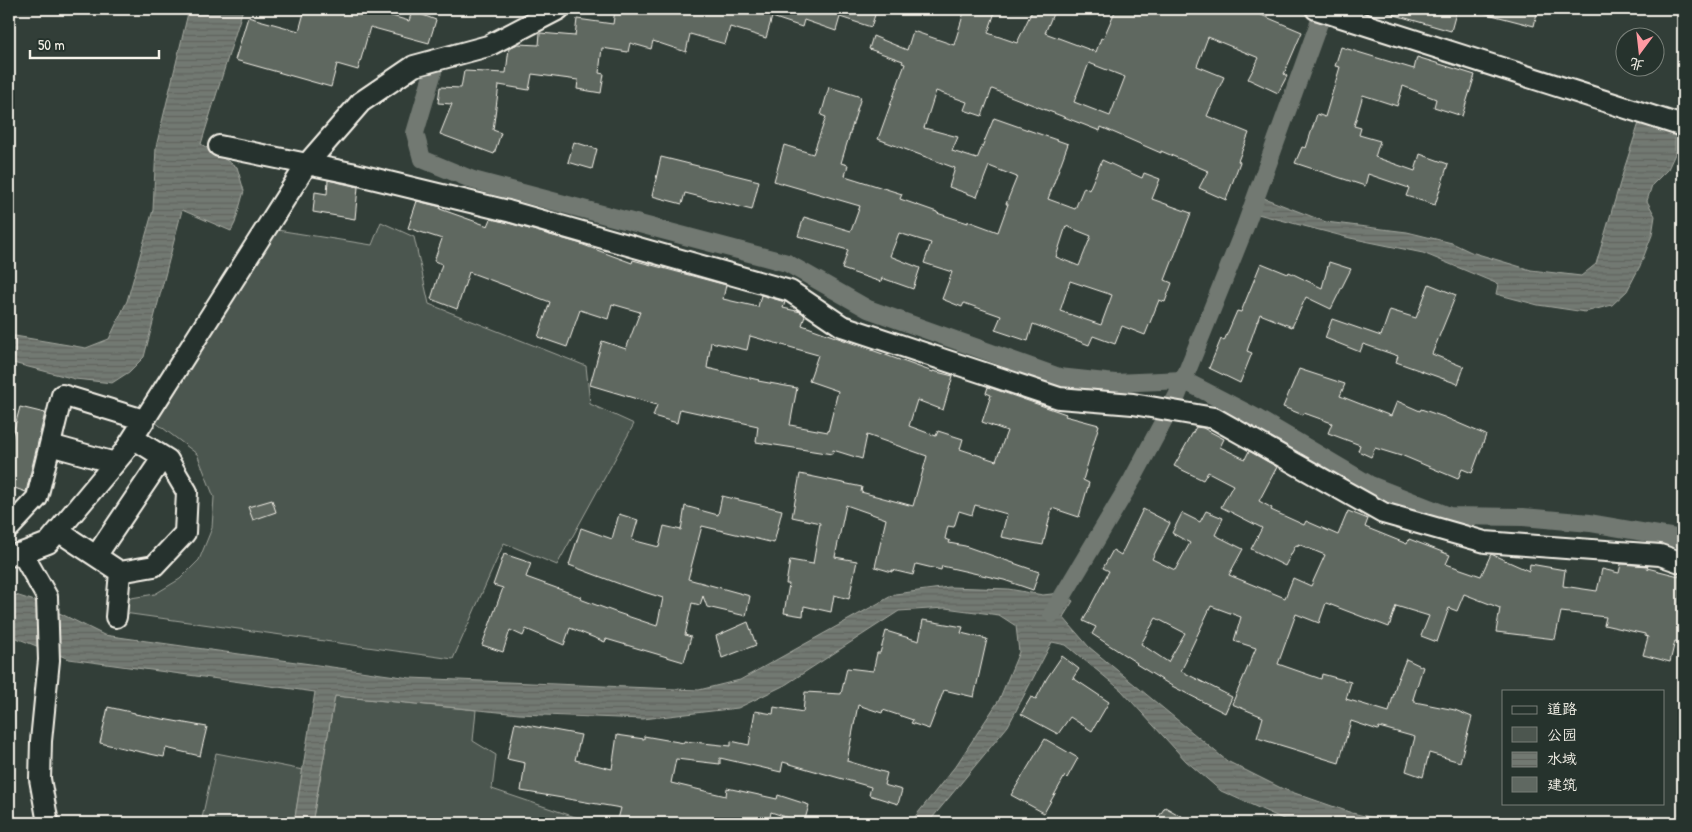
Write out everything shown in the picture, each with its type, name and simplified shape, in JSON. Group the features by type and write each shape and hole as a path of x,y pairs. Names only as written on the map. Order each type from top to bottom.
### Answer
{"street":[{"path":"48,823 40,779 41,741 49,660 47,598 15,555 48,543 115,463 133,438 307,164 361,102 414,66 488,46 559,9"},
{"path":"1316,9 1683,126"},
{"path":"219,146 350,173 508,211 790,291 842,326 1059,398 1133,404 1214,418 1374,508 1485,542 1660,555 1683,564"},
{"path":"9,528 36,498 62,396 144,420"},
{"path":"58,531 120,572 154,566 185,532 187,492 168,460 133,438"},
{"path":"50,445 115,463"},
{"path":"96,556 163,457"},
{"path":"116,617 120,572"}],"green space":[{"path":"381,222 414,237 429,304 586,366 590,404 634,424 557,565 504,543 453,659 124,613 125,599 155,594 180,579 199,560 212,528 214,497 197,454 155,422 277,230 372,245"},
{"path":"335,696 476,710 473,741 496,755 492,789 593,823 312,823"},
{"path":"216,753 303,770 294,823 201,823"}],"water":[{"path":"189,9 243,9 201,144 237,167 244,191 231,231 182,210 144,357 129,372 112,383 75,379 9,362 9,335 86,348 109,339 127,301 153,210 156,147"},
{"path":"1639,123 1675,134 1675,154 1668,169 1652,185 1647,201 1655,216 1652,235 1640,266 1627,291 1612,305 1585,312 1538,305 1496,294 1498,284 1423,253 1350,238 1250,212 1256,195 1326,222 1407,232 1452,243 1471,252 1531,270 1581,276 1596,264"},
{"path":"949,587 1008,589 1043,595 1060,593 1073,601 1063,617 1089,647 1227,761 1283,789 1352,813 1395,823 1292,823 1221,791 1186,761 1121,690 1066,645 1052,642 1008,726 928,823 910,823 957,764 999,700 1019,652 1016,626 999,615 945,608 899,611 785,685 738,708 643,719 519,714 335,696 312,823 294,823 315,692 69,659 9,635 9,593 35,601 104,635 410,678 699,690 740,680 895,594"}],"building":[{"path":"305,9 368,9 409,21 412,11 436,20 429,43 370,27 358,70 337,64 331,87 235,60 248,17 299,31"},
{"path":"642,9 692,9 703,13 704,9 877,9 871,27 840,17 836,31 804,20 802,27 772,17 766,38 730,27 725,44 690,34 686,52 653,41 651,49 630,43 628,52 602,48 599,73 604,74 601,93 577,89 578,80 532,74 529,90 499,85 493,130 501,133 494,154 440,134 452,104 438,103 440,87 461,88 464,71 506,73 509,48 518,44 539,45 540,33 575,36 577,19 613,24 615,10 640,14"},
{"path":"965,9 996,9 988,33 1017,43 1033,9 1055,9 1045,33 1096,52 1116,9 1247,9 1302,32 1284,74 1287,76 1278,93 1248,79 1259,58 1208,37 1197,66 1224,77 1207,116 1249,133 1226,200 1199,188 1208,171 1101,127 1100,131 992,89 982,116 964,110 967,102 936,91 924,128 958,137 952,151 977,159 994,118 1068,144 1048,199 1075,209 1084,187 1089,190 1102,160 1142,178 1144,173 1160,179 1152,199 1191,213 1165,280 1172,283 1165,302 1159,300 1145,335 1122,326 1115,344 1093,336 1089,345 1033,324 1028,341 995,330 1001,316 964,303 962,307 942,299 952,272 924,263 931,243 899,233 890,256 920,268 913,289 882,278 881,282 842,269 848,250 798,236 804,217 851,231 860,206 774,181 784,145 813,154 826,117 821,115 829,87 861,97 841,163 848,165 845,176 902,194 900,199 937,213 968,223 968,221 998,232 1008,204 1006,204 1017,177 989,166 977,197 949,187 955,168 878,139 905,64 902,63 903,61 869,49 873,36 907,50 913,31 954,45","holes":["1089,63 1125,77 1110,116 1074,102","1066,226 1091,236 1079,266 1056,257","1070,281 1112,295 1101,325 1060,311"]},
{"path":"1389,9 1457,9 1451,31 1388,13"},
{"path":"1484,9 1538,9 1534,26 1484,13"},
{"path":"1341,47 1414,69 1417,57 1475,75 1462,116 1434,107 1436,99 1403,86 1397,106 1363,95 1354,126 1361,128 1359,135 1380,141 1375,157 1415,171 1420,154 1448,164 1435,205 1406,196 1409,188 1368,174 1365,186 1295,163 1302,147 1306,148 1317,114 1325,117 1340,67 1335,66"},
{"path":"574,142 597,149 592,169 568,162"},
{"path":"661,157 759,181 752,210 685,193 682,204 652,196"},
{"path":"328,180 358,187 355,219 313,212 315,192 327,194"},
{"path":"417,201 441,207 440,209 488,226 491,219 505,222 578,243 632,263 633,260 726,285 723,299 758,307 761,295 785,302 783,308 801,312 805,316 802,325 933,372 953,376 943,410 917,400 909,426 936,436 938,431 963,439 960,449 996,461 1007,431 982,422 991,395 986,393 988,387 1066,414 1065,416 1099,425 1083,480 1089,483 1079,517 1052,508 1043,545 1001,537 1007,514 975,505 972,515 959,511 954,527 948,526 945,539 950,541 949,543 965,546 1039,572 1033,590 1004,580 942,566 941,570 916,564 913,575 875,567 886,519 846,505 835,557 857,561 849,599 834,595 831,612 804,606 803,616 784,613 789,584 786,584 790,560 813,564 820,523 792,517 800,474 862,487 861,492 913,506 927,456 867,435 862,459 833,450 832,454 756,442 758,426 680,409 677,423 653,416 657,405 590,385 602,341 626,349 640,312 612,304 608,319 580,310 567,347 538,337 550,302 469,272 457,309 431,299 442,264 434,261 442,239 408,228","holes":["750,336 818,355 809,381 838,391 828,432 790,425 797,388 758,381 707,368 711,342 747,350"]},
{"path":"1329,262 1351,269 1331,309 1306,297 1292,327 1260,314 1247,351 1252,353 1240,383 1209,368 1221,339 1224,341 1237,311 1241,312 1261,263 1288,274 1289,272 1322,288"},
{"path":"1429,284 1456,295 1432,354 1464,367 1458,384 1396,362 1398,356 1363,344 1360,352 1325,338 1332,319 1381,336 1390,310 1416,318"},
{"path":"1299,369 1345,384 1340,396 1391,416 1397,401 1420,411 1421,409 1444,417 1486,435 1472,473 1462,469 1458,479 1401,455 1375,448 1371,457 1358,451 1360,445 1328,433 1332,423 1283,407"},
{"path":"20,407 45,413 26,492 9,486 9,448"},
{"path":"1196,427 1203,428 1224,439 1220,447 1245,459 1249,451 1277,467 1259,501 1272,508 1271,510 1304,525 1306,521 1338,535 1348,511 1368,519 1365,527 1407,544 1409,539 1450,555 1446,564 1481,576 1491,554 1529,571 1530,564 1565,570 1563,586 1597,591 1602,569 1619,573 1621,564 1648,566 1647,568 1683,577 1679,624 1683,626 1683,643 1675,641 1670,662 1643,655 1648,637 1645,634 1604,625 1606,617 1561,612 1555,639 1496,632 1500,608 1464,594 1457,611 1449,608 1437,642 1421,636 1429,616 1396,606 1389,627 1326,603 1319,623 1296,614 1278,664 1321,679 1322,674 1351,682 1346,699 1389,712 1397,681 1406,659 1423,667 1413,699 1415,702 1455,710 1472,717 1460,762 1429,753 1423,777 1406,771 1415,737 1379,727 1378,730 1351,721 1339,763 1257,738 1263,717 1232,704 1256,648 1234,641 1241,617 1211,606 1181,671 1232,697 1225,713 1172,686 1136,664 1092,634 1096,627 1083,621 1109,571 1103,568 1113,550 1121,555 1143,509 1170,523 1152,559 1175,570 1190,543 1172,533 1182,513 1200,522 1206,511 1223,518 1215,535 1243,549 1229,575 1285,598 1293,578 1311,586 1325,555 1298,544 1285,566 1251,549 1262,528 1221,507 1233,485 1208,472 1203,480 1174,466","holes":["1156,618 1185,633 1168,662 1141,644"]},
{"path":"722,496 782,510 774,543 702,526 688,579 750,596 746,616 707,607 703,596 700,605 692,603 685,635 691,637 684,662 606,639 605,642 570,628 564,645 526,629 523,636 510,630 503,652 482,645 503,588 493,585 504,554 531,563 526,577 581,597 580,599 657,626 663,598 569,565 581,528 612,539 619,514 638,520 632,540 659,547 664,526 681,530 685,506 718,515"},
{"path":"272,500 276,512 253,520 248,507"},
{"path":"923,620 963,627 961,633 987,639 974,697 944,690 929,729 911,723 913,720 883,710 882,713 858,705 847,761 887,773 884,785 902,790 898,804 869,795 871,787 783,762 781,772 720,758 720,764 676,759 671,783 726,796 727,788 777,799 778,795 809,805 804,823 771,812 769,823 617,823 621,808 521,791 525,763 507,759 515,723 581,735 575,760 612,769 617,735 644,739 644,736 684,743 684,741 731,746 731,741 749,745 755,711 773,714 774,707 803,712 805,692 841,694 847,668 873,671 877,653 880,653 886,631 919,641"},
{"path":"748,622 756,645 722,658 716,636"},
{"path":"1062,656 1079,669 1073,678 1109,702 1092,731 1070,717 1058,734 1021,714 1031,697 1036,699"},
{"path":"108,707 135,714 207,727 200,756 166,748 164,757 100,743"},
{"path":"1045,739 1078,758 1067,778 1065,776 1044,813 1011,795"},
{"path":"1165,807 1193,823 1155,823"}],"waterway":[{"path":"1052,614 1132,480 1177,396 1245,227 1324,9"},
{"path":"433,72 415,133 422,159 473,180 787,263 868,309 1059,377 1115,383 1183,380 1253,416 1370,485 1449,516 1523,517 1590,523 1683,539"}]}
